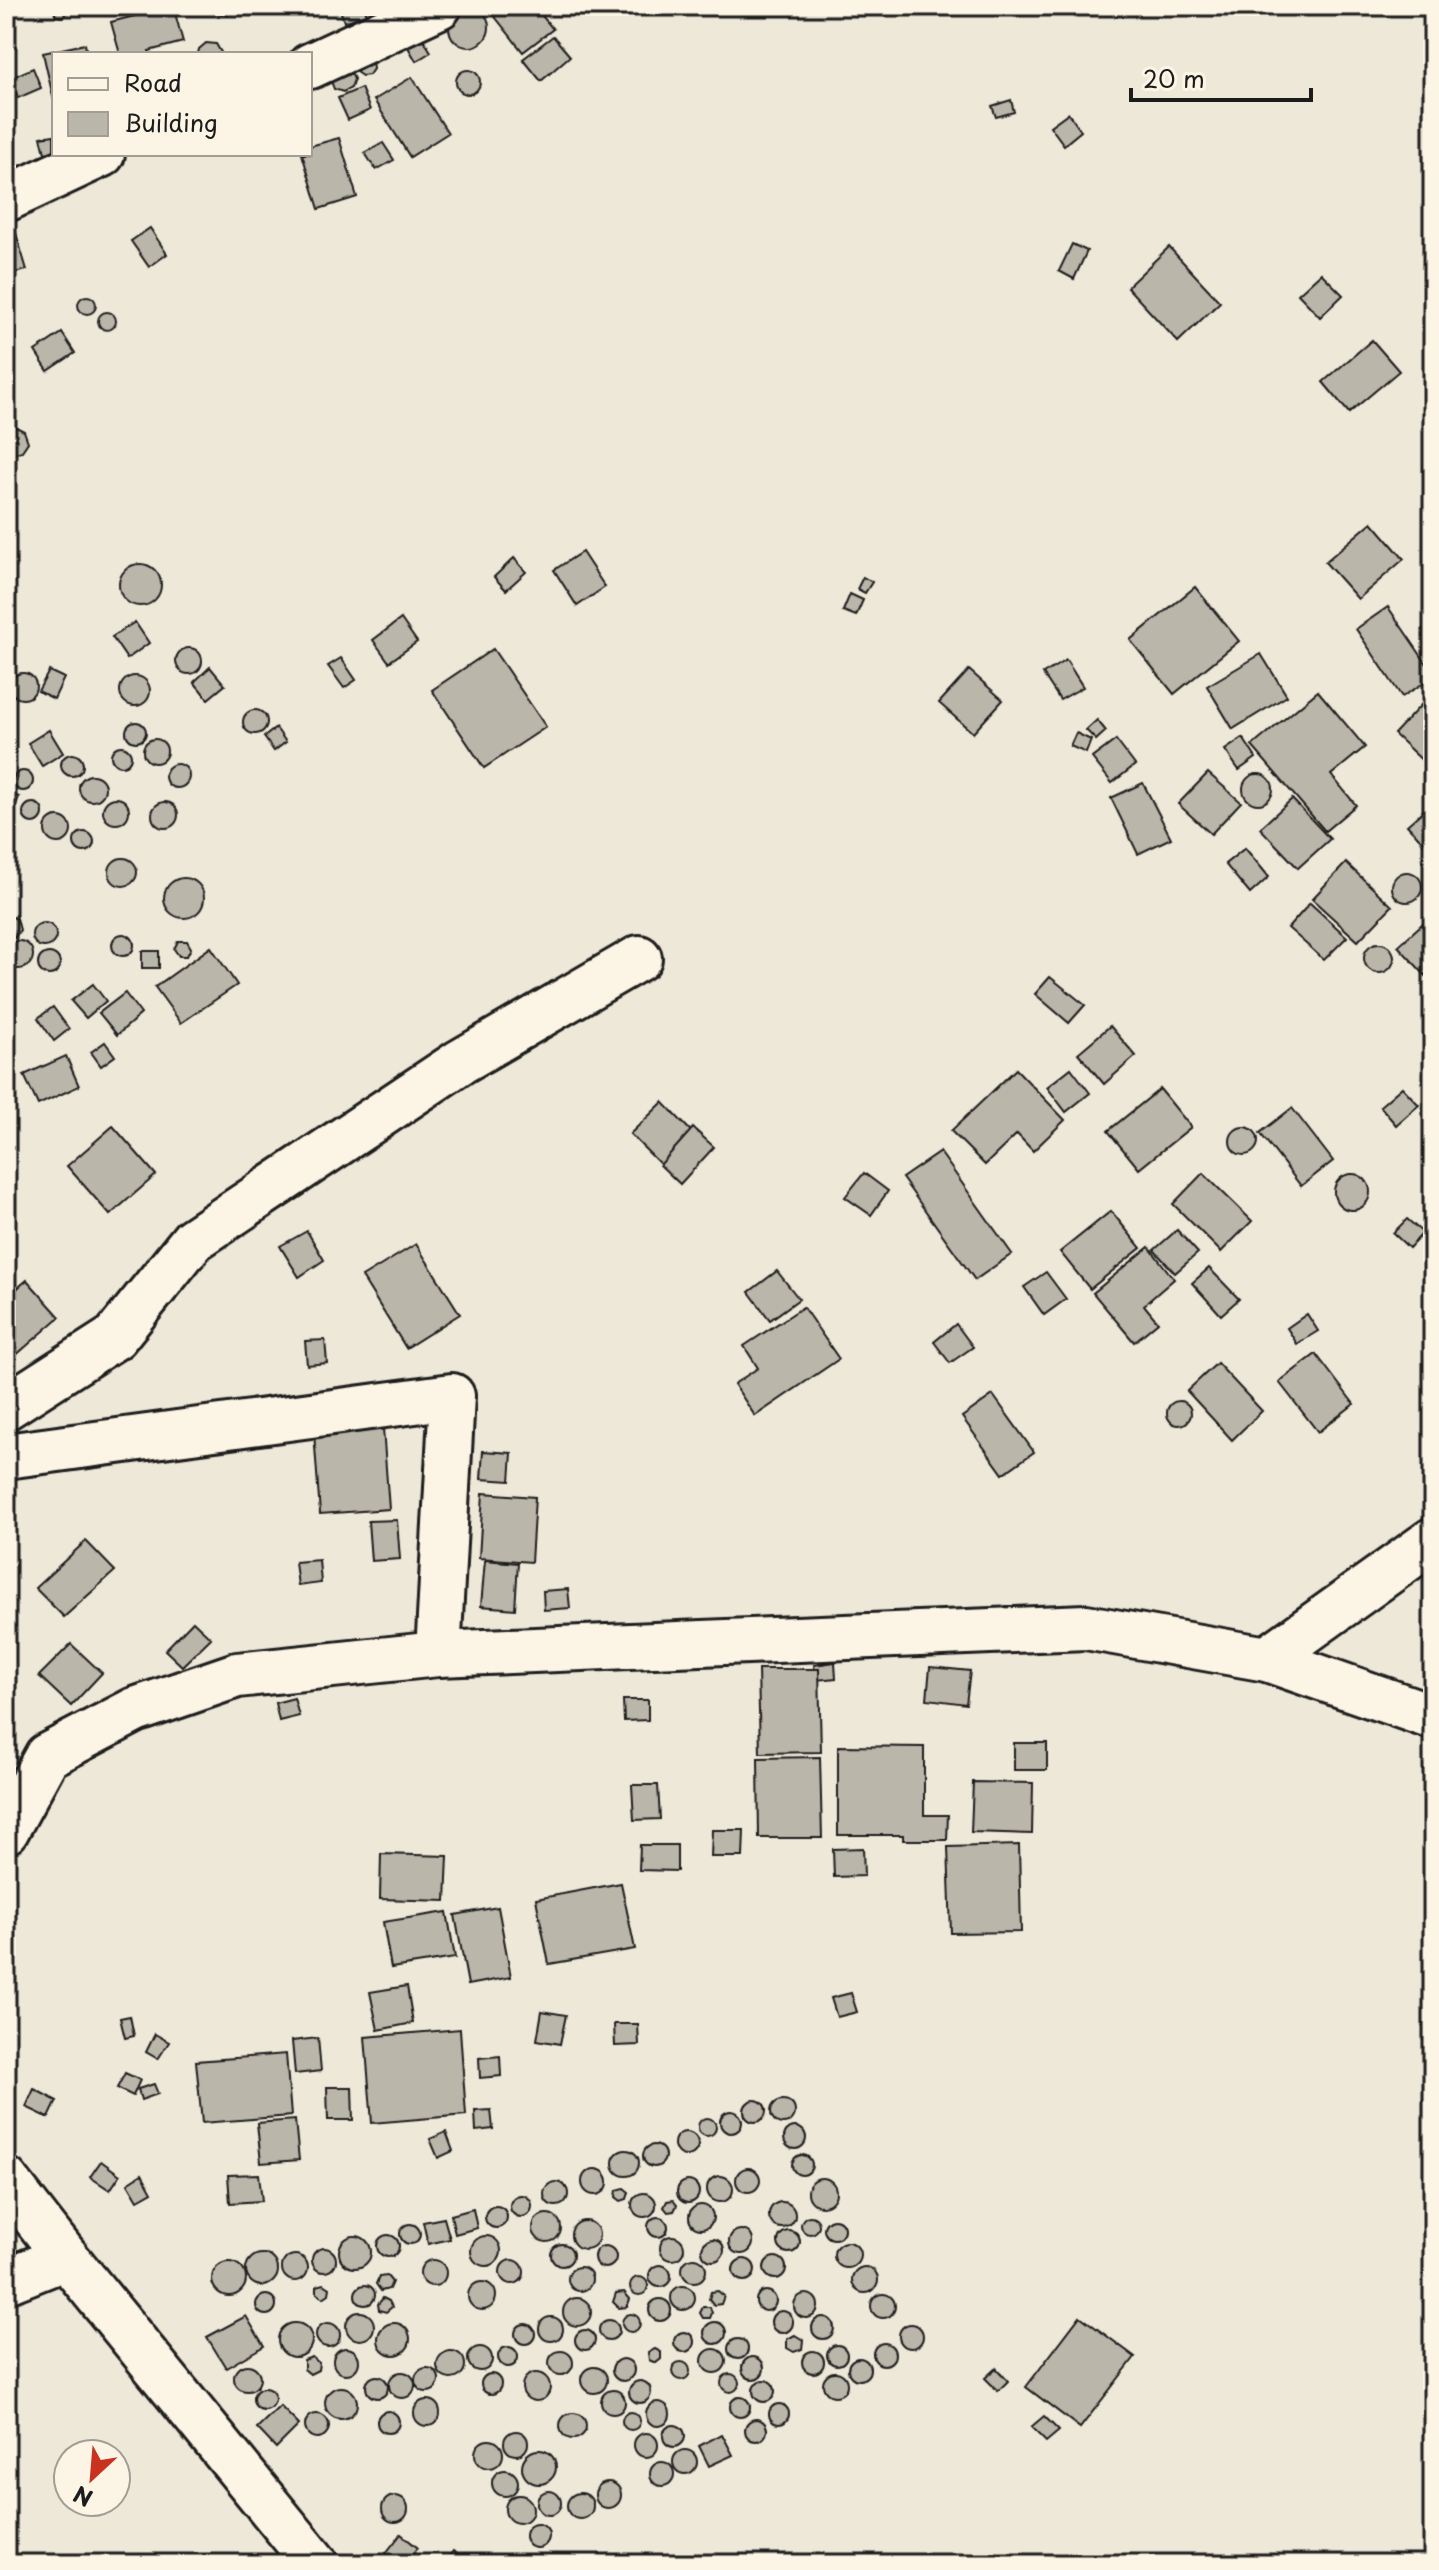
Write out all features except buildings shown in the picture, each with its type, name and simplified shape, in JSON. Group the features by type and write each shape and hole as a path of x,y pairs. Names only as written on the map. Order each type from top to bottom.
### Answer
{"street":[{"path":"312,65 439,6"},
{"path":"6,199 98,156"},
{"path":"6,1407 115,1337 193,1240 460,1062 639,958"},
{"path":"6,1456 452,1396 438,1654"},
{"path":"1267,1659 1433,1540"},
{"path":"6,1831 47,1756 135,1710 237,1675 438,1654 1086,1627 1267,1659 1433,1717"},
{"path":"6,2180 316,2564"},
{"path":"6,2281 66,2257"}]}
